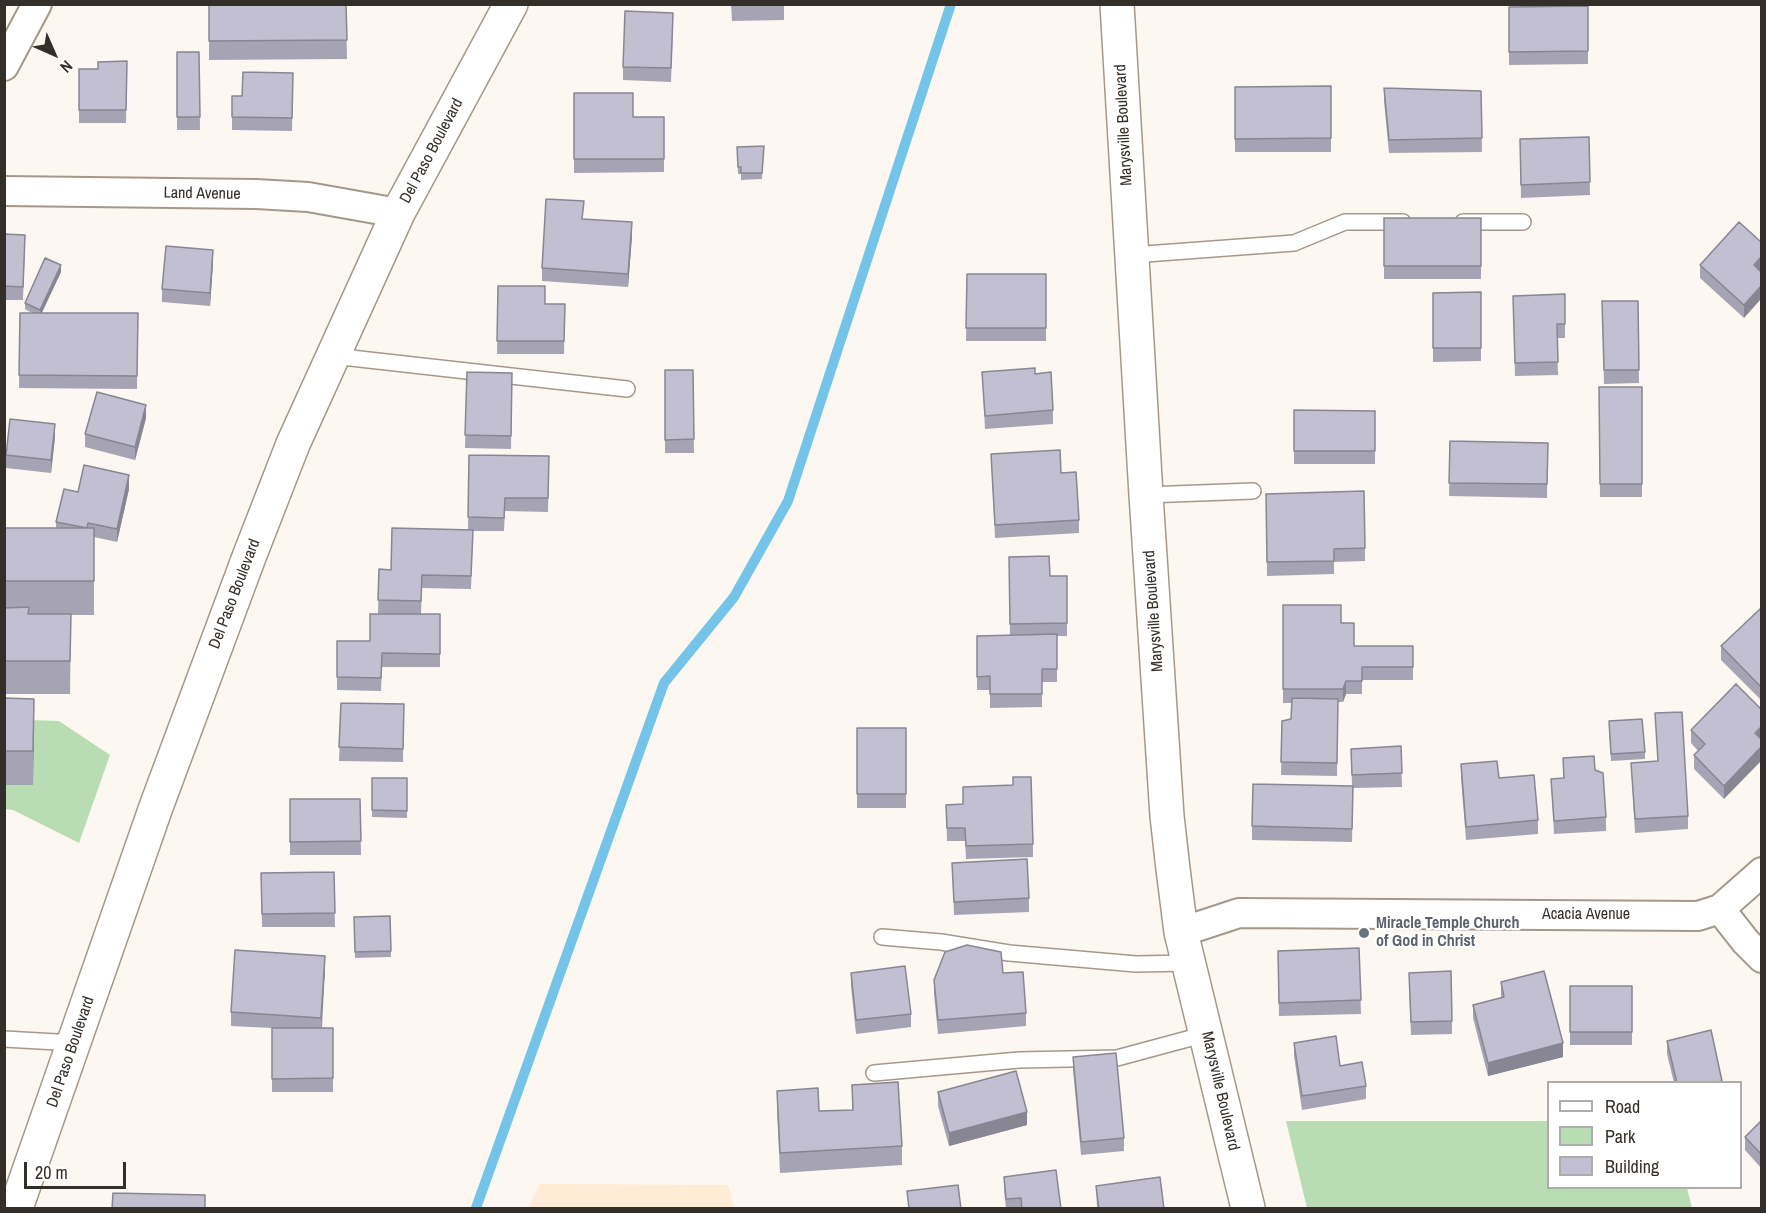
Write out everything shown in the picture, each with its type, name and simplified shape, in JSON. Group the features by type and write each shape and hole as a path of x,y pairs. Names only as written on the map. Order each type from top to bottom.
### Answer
{"main road":[{"name":"Del Paso Boulevard","path":"16,1209 208,663 293,444 398,213 511,4"},
{"name":"Marysville Boulevard","path":"1117,4 1167,816 1181,932 1248,1209"}],"street":[{"path":"4,66 37,4"},
{"name":"Land Avenue","path":"4,191 256,194 308,197 398,213"},
{"name":"Acacia Avenue","path":"1181,932 1239,913 1698,916 1720,909 1761,872"},
{"path":"1720,909 1761,958"}],"lane":[{"path":"1132,255 1294,243 1345,222 1416,222"},
{"path":"1452,222 1523,222"},
{"path":"333,356 627,389"},
{"path":"1146,495 1252,491"},
{"path":"882,937 940,942 1010,953 1124,963 1189,963"},
{"path":"874,1073 1019,1060 1117,1058 1206,1034"},
{"path":"4,1040 75,1043"}],"shaded area":[{"path":"540,1184 728,1185 734,1208 528,1208"}],"green space":[{"path":"30,720 59,721 110,755 79,843 13,810 5,809 5,785 33,785 34,733"},
{"path":"1286,1121 1547,1121 1547,1189 1687,1189 1692,1208 1307,1208"}],"building":[{"path":"209,4 346,4 347,40 209,41"},
{"path":"1588,6 1588,51 1509,52 1509,7"},
{"path":"625,11 673,13 671,68 623,67"},
{"path":"177,52 199,52 200,117 177,117"},
{"path":"127,61 126,110 79,110 79,69 98,69 98,62"},
{"path":"243,72 293,73 292,118 232,117 232,96 242,96"},
{"path":"1331,86 1331,138 1235,139 1235,87"},
{"path":"1384,88 1481,91 1482,138 1389,140"},
{"path":"574,93 633,93 633,117 664,117 664,159 574,159"},
{"path":"1589,137 1590,182 1521,185 1520,139"},
{"path":"764,146 762,173 741,173 741,167 738,167 737,147"},
{"path":"546,199 584,201 582,219 632,222 628,274 542,268"},
{"path":"1384,218 1481,218 1481,266 1384,266"},
{"path":"1739,222 1761,242 1761,257 1754,265 1761,272 1761,286 1744,305 1700,265"},
{"path":"4,234 25,235 23,287 4,286"},
{"path":"166,246 213,250 210,293 162,289"},
{"path":"45,258 61,265 40,310 25,303"},
{"path":"967,274 1046,274 1046,328 966,328"},
{"path":"498,286 545,286 545,304 565,304 564,341 497,341"},
{"path":"1481,292 1481,348 1433,348 1433,293"},
{"path":"1565,294 1565,324 1557,324 1558,362 1515,363 1513,296"},
{"path":"1602,301 1638,301 1639,370 1604,370"},
{"path":"20,313 138,313 137,376 19,375"},
{"path":"1035,368 1035,374 1051,372 1053,410 985,416 982,372"},
{"path":"665,370 693,370 694,439 665,440"},
{"path":"467,372 512,373 511,436 465,435"},
{"path":"1599,387 1642,387 1642,484 1600,484"},
{"path":"97,392 146,405 135,447 85,434"},
{"path":"1294,410 1375,411 1375,451 1294,451"},
{"path":"10,419 55,424 51,460 6,455"},
{"path":"1450,441 1548,443 1547,484 1449,483"},
{"path":"1060,450 1061,473 1076,472 1079,520 995,525 991,454"},
{"path":"469,455 549,456 548,498 505,498 504,518 468,517"},
{"path":"84,465 129,475 117,529 88,523 87,528 56,522 64,489 78,492"},
{"path":"1364,491 1365,548 1334,549 1334,561 1267,562 1266,494"},
{"path":"4,528 94,528 94,581 4,581"},
{"path":"392,528 473,530 471,576 422,575 421,601 378,600 379,569 391,570"},
{"path":"1049,556 1050,576 1067,576 1067,623 1010,624 1009,557"},
{"path":"1283,605 1341,605 1341,623 1354,623 1354,646 1413,646 1413,667 1362,667 1362,681 1346,681 1343,689 1283,689"},
{"path":"29,607 28,614 71,614 70,661 4,661 4,608"},
{"path":"1760,609 1761,611 1761,687 1721,646"},
{"path":"370,614 440,614 440,654 382,653 381,678 337,677 337,641 370,641"},
{"path":"1057,634 1057,669 1042,669 1042,694 990,694 990,676 977,677 977,636"},
{"path":"1736,684 1761,709 1761,727 1755,733 1761,739 1761,747 1724,786 1694,755 1705,744 1691,730"},
{"path":"4,698 34,699 33,751 4,751"},
{"path":"1292,698 1338,699 1337,763 1281,762 1282,721 1291,719"},
{"path":"341,703 404,704 403,749 339,747"},
{"path":"1682,712 1688,816 1635,819 1631,763 1658,761 1655,713"},
{"path":"1642,719 1645,752 1611,754 1609,721"},
{"path":"857,728 906,728 906,794 857,794"},
{"path":"1401,746 1402,773 1352,775 1351,749"},
{"path":"1594,756 1595,770 1603,773 1606,817 1554,821 1551,779 1564,778 1563,758"},
{"path":"1497,761 1499,778 1534,775 1538,820 1466,827 1461,764"},
{"path":"1013,777 1031,777 1033,844 966,846 965,828 947,828 946,805 963,804 963,787 1013,785"},
{"path":"372,778 407,778 407,811 372,810"},
{"path":"1253,784 1353,786 1352,829 1252,826"},
{"path":"290,799 360,799 361,841 290,842"},
{"path":"1027,859 1029,898 954,902 952,863"},
{"path":"334,872 335,913 262,914 261,873"},
{"path":"390,916 391,951 355,952 354,917"},
{"path":"967,945 1001,952 1003,973 1023,972 1026,1013 938,1020 934,980 945,952"},
{"path":"1359,948 1361,1000 1279,1003 1278,951"},
{"path":"235,950 325,956 321,1018 231,1012"},
{"path":"905,966 911,1014 856,1020 851,973"},
{"path":"1451,971 1452,1021 1411,1022 1409,973"},
{"path":"1544,971 1563,1043 1488,1063 1473,1005 1504,997 1501,982"},
{"path":"1570,986 1632,986 1632,1032 1570,1032"},
{"path":"272,1028 333,1028 333,1078 272,1079"},
{"path":"1711,1030 1722,1081 1677,1081 1667,1041"},
{"path":"1336,1036 1340,1066 1362,1062 1366,1086 1302,1096 1294,1043"},
{"path":"1116,1053 1124,1138 1081,1142 1073,1057"},
{"path":"1016,1071 1027,1112 949,1133 938,1092"},
{"path":"898,1082 902,1146 780,1153 777,1091 818,1088 819,1111 853,1110 852,1085"},
{"path":"1761,1121 1761,1154 1745,1137"},
{"path":"1056,1170 1061,1209 1022,1209 1021,1198 1006,1199 1004,1177"},
{"path":"1160,1177 1164,1209 1099,1209 1096,1186"},
{"path":"958,1185 961,1209 909,1209 907,1191"},
{"path":"113,1193 205,1195 205,1209 112,1209"}],"waterway":[{"path":"476,1208 664,683 734,597 788,501 951,4"}],"place":[{"name":"Miracle Temple Church of God in Christ","path":"1364,933"}]}
